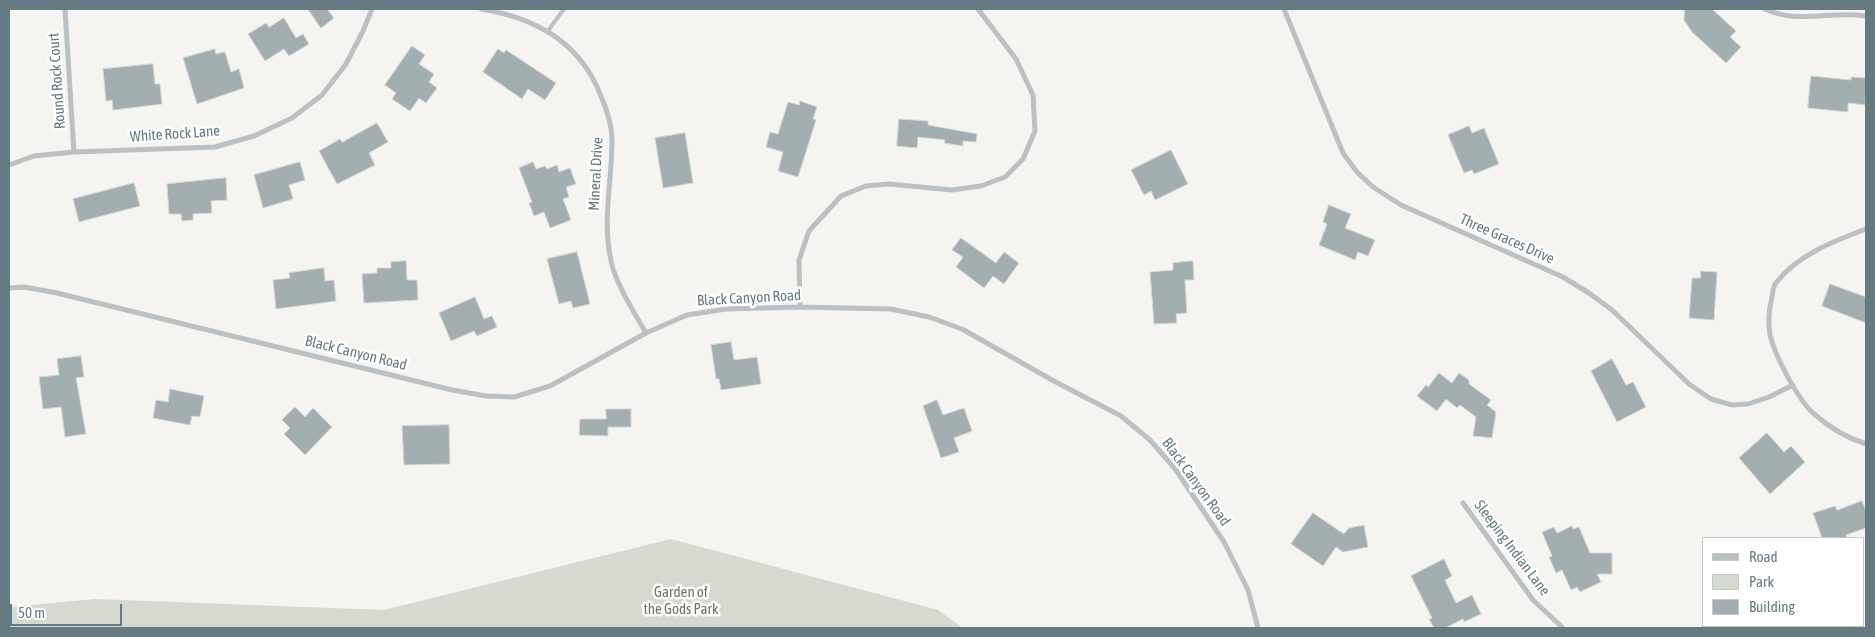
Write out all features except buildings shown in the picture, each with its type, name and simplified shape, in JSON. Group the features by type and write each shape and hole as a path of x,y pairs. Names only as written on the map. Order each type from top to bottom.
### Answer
{"street":[{"name":"Round Rock Court","path":"65,9 74,152"},
{"name":"White Rock Lane","path":"9,165 34,156 74,152 215,147 254,136 292,118 322,95 346,64 364,31 372,9"},
{"name":"Mineral Drive","path":"481,9 503,12 536,25 562,40 584,62 599,89 609,115 612,137 611,167 607,195 607,230 611,263 626,298 646,333"},
{"path":"800,307 799,260 809,231 841,196 866,186 889,184 952,190 981,186 1005,176 1023,160 1035,131 1033,95 1016,59 978,9"},
{"name":"Three Graces Drive","path":"1284,9 1343,153 1357,172 1373,187 1401,205 1563,277 1589,293 1612,310 1689,384 1711,399 1732,405 1748,404 1769,397 1793,385"},
{"path":"1765,9 1776,14 1798,18 1839,15 1866,16"},
{"path":"1866,229 1821,248 1796,262 1775,284 1769,308 1770,334 1780,362 1793,385 1813,413 1851,439 1866,444"},
{"name":"Black Canyon Road","path":"9,288 24,287 57,292 452,390 486,396 514,397 550,386 646,333 687,315 726,309 800,307 891,309 930,317 962,329 1052,380 1121,416 1150,440 1176,470 1224,542 1248,590 1258,628"},
{"name":"Sleeping Indian Lane","path":"1463,503 1533,600 1563,628"}],"lane":[{"path":"547,32 564,9"}],"green space":[{"name":"Garden of the Gods Park","path":"671,539 938,610 963,628 9,628 9,607 96,599 384,610"}]}
